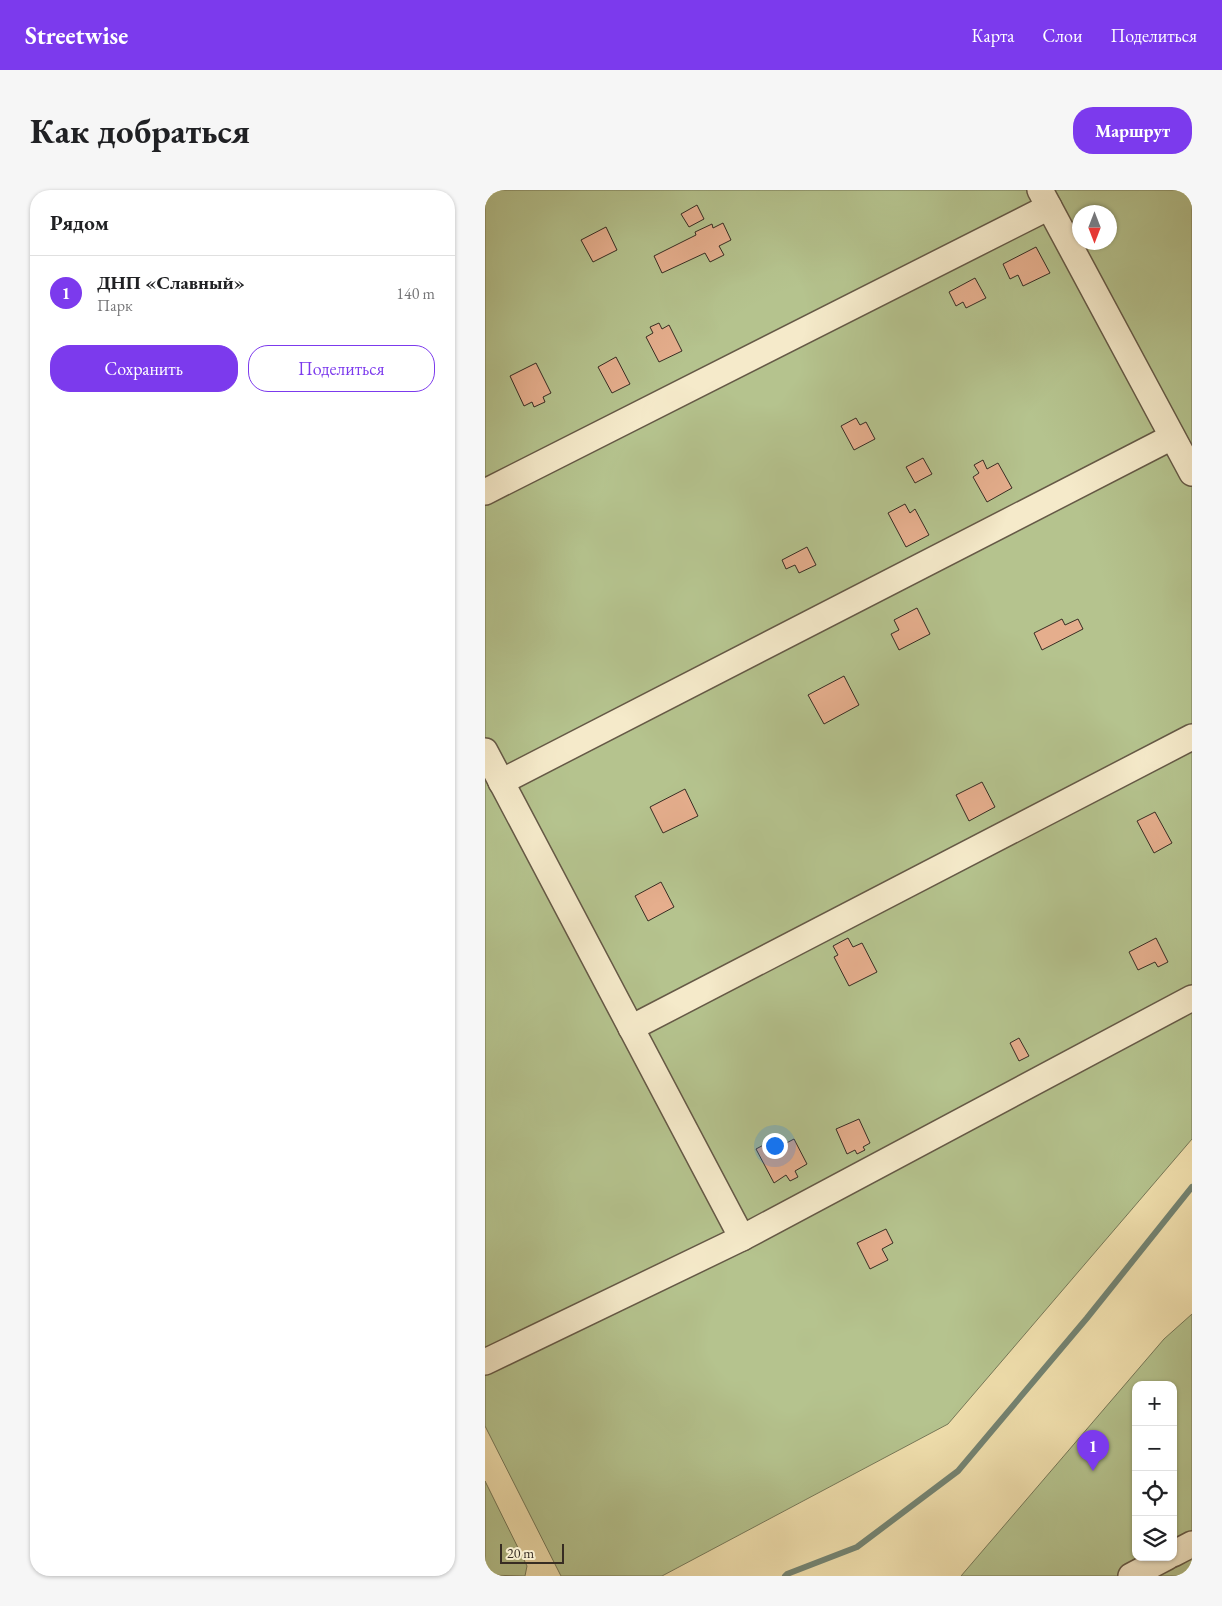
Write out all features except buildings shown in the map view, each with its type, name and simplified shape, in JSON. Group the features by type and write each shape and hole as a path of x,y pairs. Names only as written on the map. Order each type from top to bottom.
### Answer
{"lane":[{"path":"485,492 1045,198 1192,473"},
{"path":"501,782 1172,437"},
{"path":"631,1028 1192,737"},
{"path":"485,751 742,1238"},
{"path":"485,1362 742,1238 1192,998"},
{"path":"1177,1552 1192,1544"},
{"path":"1131,1576 1159,1561"}],"green space":[{"path":"485,190 1192,190 1192,1139 948,1424 662,1576 561,1576 485,1426"},
{"path":"1192,1314 1192,1576 961,1576 1164,1339"},
{"path":"485,1481 527,1566 525,1576 485,1575"}],"waterway":[{"path":"785,1576 857,1547 958,1471 1087,1318 1192,1187"}],"place":[{"name":"ДНП «Славный»","path":"1093,1471"}]}
